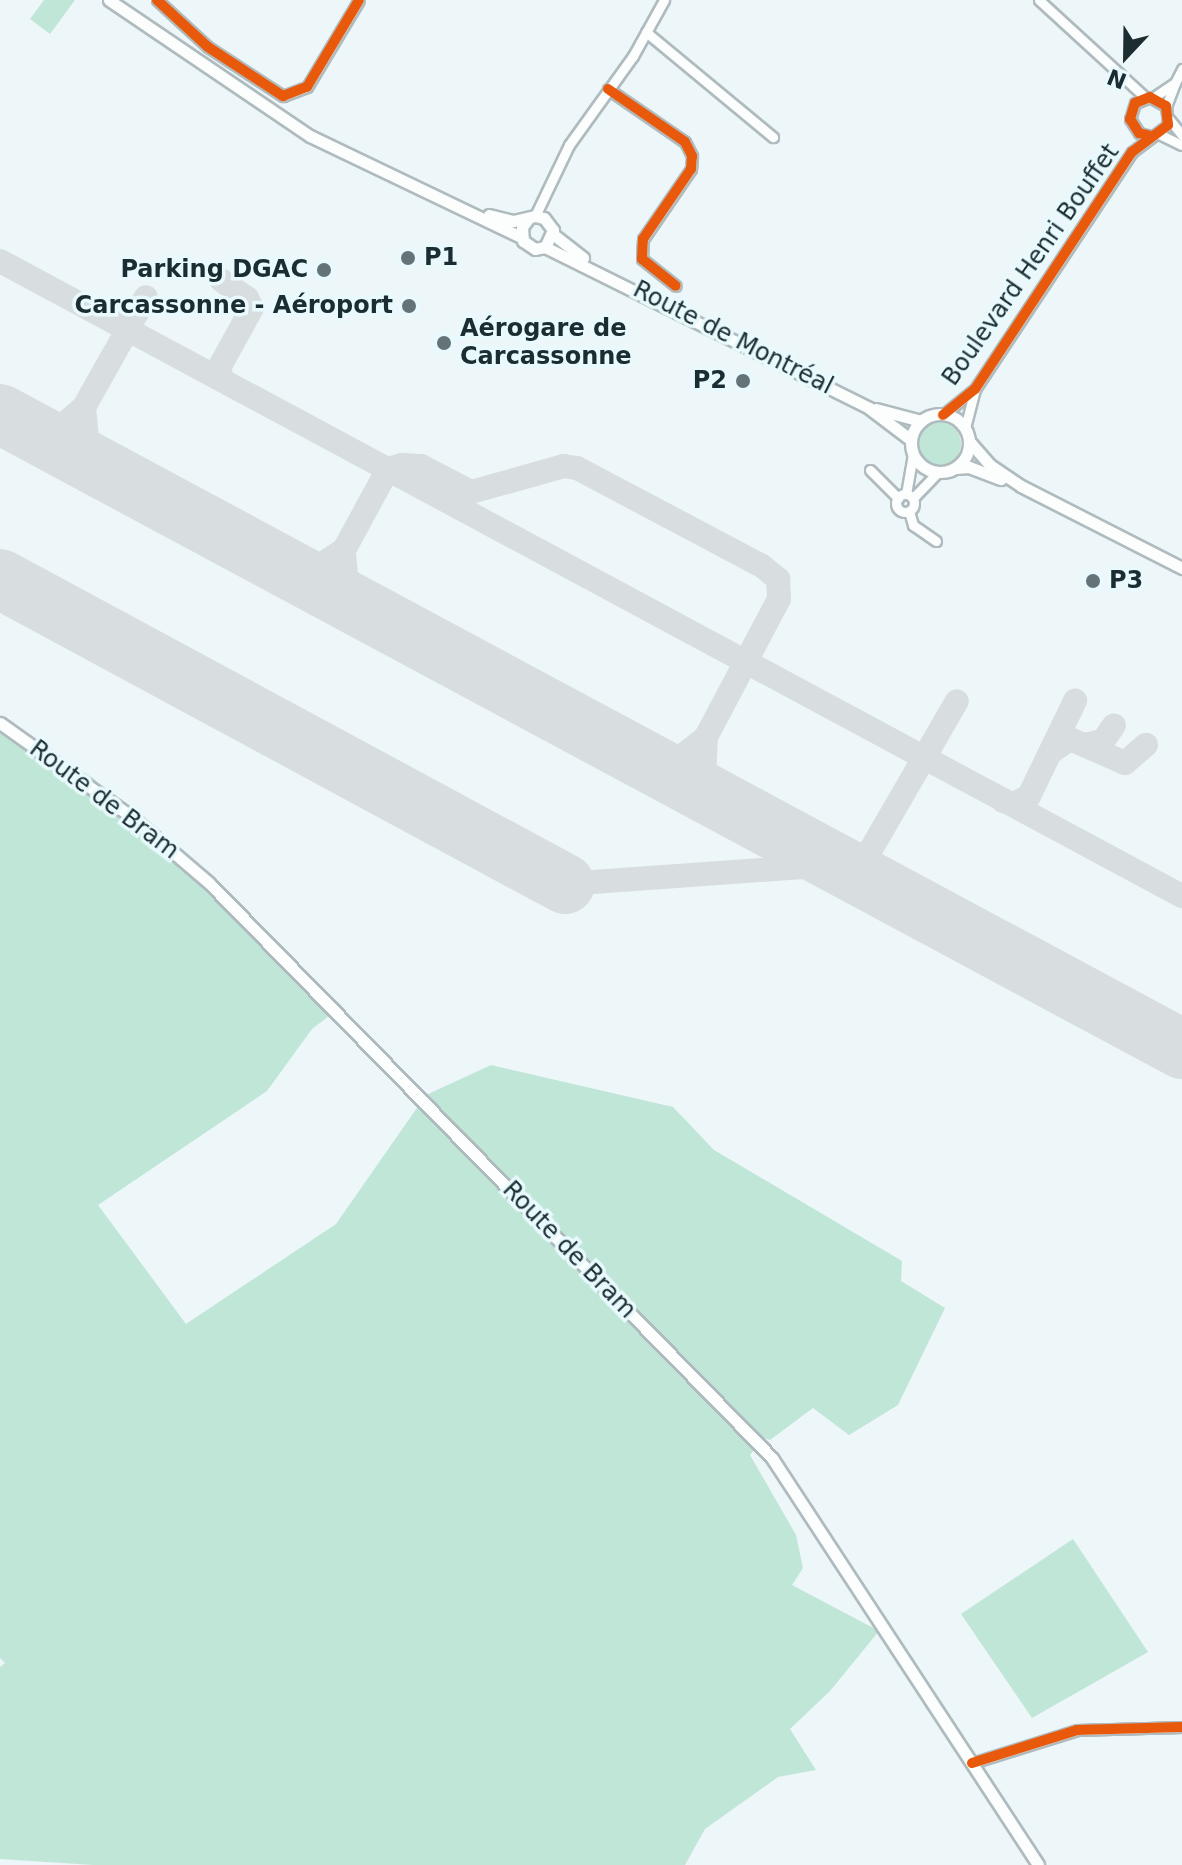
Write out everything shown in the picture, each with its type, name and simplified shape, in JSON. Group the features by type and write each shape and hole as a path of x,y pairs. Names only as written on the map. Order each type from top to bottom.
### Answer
{"main road":[{"path":"109,0 310,136 521,237 530,248 545,247 554,235 548,221 532,218 513,221 464,208"},
{"path":"122,0 186,53"},
{"path":"521,237 532,218"},
{"name":"Route de Montréal","path":"554,235 596,269"},
{"name":"Route de Montréal","path":"545,247 596,269 869,408 911,440"},
{"name":"Route de Montréal","path":"869,408 921,421"},
{"path":"1021,486 990,465 967,434 943,415 921,421 911,440 913,455 923,467 938,472 969,467 1021,486 1182,568"},
{"path":"956,468 966,456 967,434"},
{"name":"Route de Bram","path":"0,723 133,818 209,883 772,1458 1038,1865"}],"street":[{"path":"157,0 208,47 283,96 307,87 359,0"},
{"path":"532,218 548,193 569,145 646,32 664,0"},
{"path":"1039,0 1127,85 1166,106"},
{"path":"646,32 773,137"},
{"path":"1182,69 1166,106 1169,119 1182,135"},
{"path":"1132,108 1175,83"},
{"path":"1127,85 1134,128 1182,145"},
{"path":"608,89 685,142 692,156 691,169 643,239 642,259 676,286"},
{"path":"1155,135 1169,119"},
{"name":"Boulevard Henri Bouffet","path":"1132,152 1134,128"},
{"name":"Boulevard Henri Bouffet","path":"943,415 975,389 1132,152 1155,135"},
{"path":"548,193 548,221"},
{"name":"Boulevard Henri Bouffet","path":"967,434 975,389"},
{"path":"909,511 898,509 905,497 913,455"},
{"path":"870,470 905,497 913,525 936,541"},
{"path":"905,497 938,472"},
{"path":"972,1763 1077,1730 1182,1727"}],"green space":[{"path":"44,0 75,0 50,34 30,19"},
{"path":"939,422 954,429 961,444 954,459 939,466 924,459 917,444 924,429"},
{"path":"0,716 93,778 342,1006 312,1029 267,1091 98,1205 186,1324 336,1224 426,1095 491,1065 673,1107 714,1150 902,1261 901,1281 945,1308 898,1405 849,1435 813,1408 770,1440 764,1438 750,1455 796,1535 803,1568 792,1585 879,1631 830,1691 790,1729 816,1770 778,1777 705,1829 685,1865 93,1865 0,1859 0,1667 5,1663 0,1658"},
{"path":"1073,1539 1148,1652 1032,1718 961,1614"}],"taxiway":[{"path":"0,261 1182,896"},
{"path":"221,280 247,298 252,308 219,368 222,379"},
{"path":"22,426 62,426 84,407 146,297"},
{"path":"84,407 88,449 110,473"},
{"path":"363,609 347,588 344,550 388,469 402,465 421,466 471,492 564,466 577,468 762,566 778,579 779,599 706,737 675,762 643,760"},
{"path":"286,567 319,566 344,550"},
{"path":"565,884 858,863 870,851 957,701"},
{"path":"1003,801 1014,804 1029,796 1075,701"},
{"path":"1085,745 1103,741 1114,725"},
{"path":"706,737 704,774 724,803"},
{"path":"1054,750 1070,739 1125,763 1146,745"},
{"path":"870,851 868,869 879,886"}],"runway":[{"path":"0,414 1182,1049"},
{"path":"0,579 565,884"}],"cycle path":[{"path":"157,0 208,47 283,96 307,87 359,0"},
{"path":"608,89 685,142 692,156 691,169 643,239 642,259 676,286"},
{"path":"943,415 975,389 1132,152 1168,125 1166,106 1150,97 1135,103 1130,119 1139,133 1151,136"},
{"path":"972,1763 1077,1730 1182,1727"}],"place":[{"name":"P1","path":"408,258"},
{"name":"Parking DGAC","path":"324,270"},
{"name":"Carcassonne - Aéroport","path":"409,306"},
{"name":"Aérogare de Carcassonne","path":"444,343"},
{"name":"P2","path":"743,381"},
{"name":"P3","path":"1093,581"}]}
